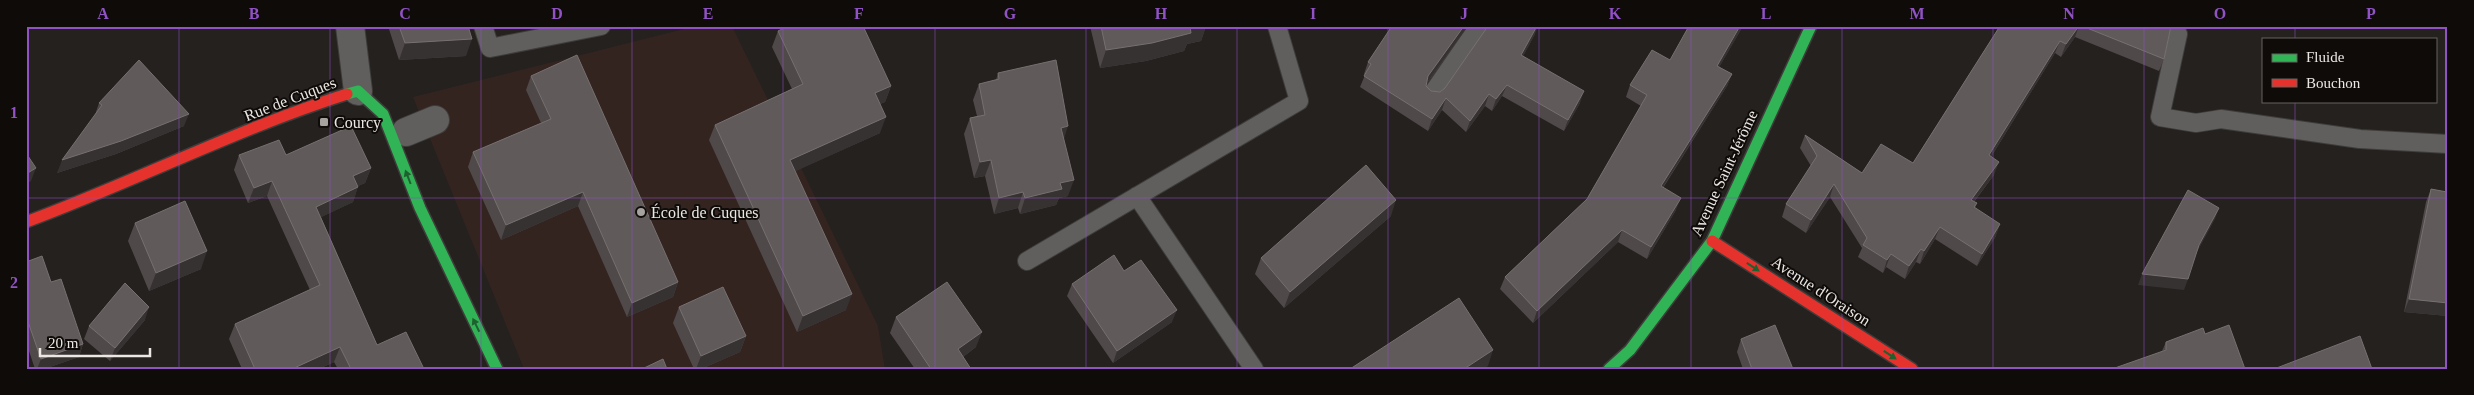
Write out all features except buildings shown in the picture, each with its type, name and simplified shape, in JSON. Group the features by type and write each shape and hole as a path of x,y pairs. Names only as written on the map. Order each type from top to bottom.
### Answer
{"street":[{"path":"350,26 358,91"},
{"name":"Avenue Saint-Jérôme","path":"1609,369 1630,350 1712,241 1811,26"},
{"name":"Rue de Cuques","path":"26,222 271,122 331,99 358,91 383,114 399,134 420,208 497,369"},
{"path":"399,134 435,120"},
{"name":"Avenue d'Oraison","path":"1712,241 1912,369"}],"lane":[{"path":"483,26 490,48 601,26"},
{"path":"1027,260 1299,102 1277,26"},
{"path":"1432,94 1479,26"},
{"path":"2178,34 2160,117 2196,123 2220,119 2360,139 2448,144"},
{"path":"1138,196 1254,369"}],"shaded area":[{"name":"École de Cuques","path":"696,26 732,26 878,326 885,369 524,369 413,97"}],"traffic: fast":[{"path":"1609,369 1630,350 1712,241 1811,26"},
{"path":"347,94 358,91 383,114 420,208 497,369"}],"traffic: jam":[{"path":"26,222 266,123 347,94"},
{"path":"1712,241 1912,369"}],"place":[{"name":"Courcy","path":"324,122"},
{"name":"École de Cuques","path":"641,212"}]}
